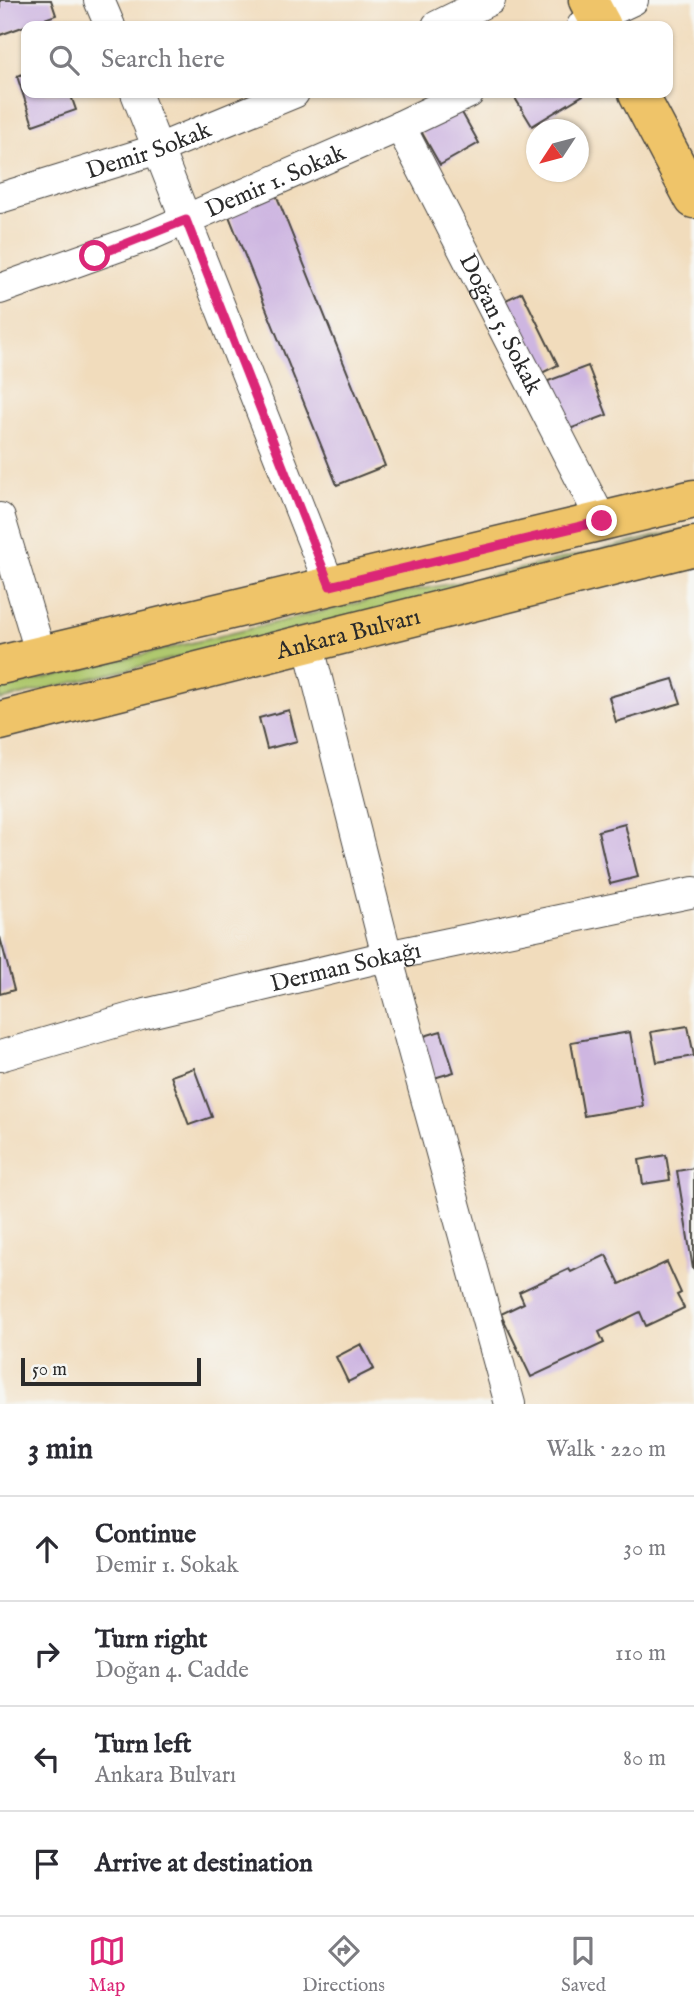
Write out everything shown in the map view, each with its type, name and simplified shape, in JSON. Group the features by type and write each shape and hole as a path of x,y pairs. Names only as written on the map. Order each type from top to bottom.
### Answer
{"main road":[{"path":"641,98 694,199"},
{"name":"Ankara Bulvarı","path":"0,665 694,499"},
{"name":"Ankara Bulvarı","path":"0,721 694,546"}],"street":[{"path":"99,0 108,21"},
{"path":"447,21 490,0"},
{"path":"592,17 634,0"},
{"path":"138,98 330,586"},
{"name":"Demir Sokak","path":"0,198 158,149 282,98"},
{"name":"Demir 1. Sokak","path":"0,289 95,256 186,220 459,98"},
{"name":"Doğan 5. Sokak","path":"400,126 602,521"},
{"path":"0,518 41,655"},
{"path":"308,643 387,956 510,1404"},
{"name":"Derman Sokağı","path":"0,1056 141,1015 387,956 694,892"}],"green space":[{"path":"694,527 398,605 0,700 0,689 399,593 473,580"}],"building":[{"path":"0,0 51,0 56,15 39,21 21,21 21,28 0,35"},
{"path":"24,98 72,98 76,110 33,125"},
{"path":"515,98 578,98 544,119 528,119"},
{"path":"456,102 479,143 440,165 417,124"},
{"path":"273,187 385,466 337,485 225,206"},
{"path":"522,292 558,365 536,376 500,303"},
{"path":"588,366 607,415 567,430 548,381"},
{"path":"673,679 681,703 616,722 609,697"},
{"path":"289,710 297,741 267,749 259,718"},
{"path":"625,824 638,877 610,884 598,831"},
{"path":"0,937 14,990 0,994"},
{"path":"688,1026 694,1056 657,1062 651,1032"},
{"path":"441,1031 454,1072 434,1078 421,1037"},
{"path":"630,1032 643,1106 584,1116 571,1042"},
{"path":"194,1068 212,1117 189,1125 171,1076"},
{"path":"666,1155 670,1180 643,1184 639,1160"},
{"path":"694,1168 694,1269 693,1269 677,1171"},
{"path":"606,1255 620,1284 667,1262 681,1293 677,1295 684,1308 646,1326 640,1312 599,1332 604,1343 531,1377 501,1314 524,1303 519,1292"},
{"path":"361,1344 374,1369 348,1382 336,1357"}],"route":[{"path":"95,256 186,220 330,586 602,521"}]}
